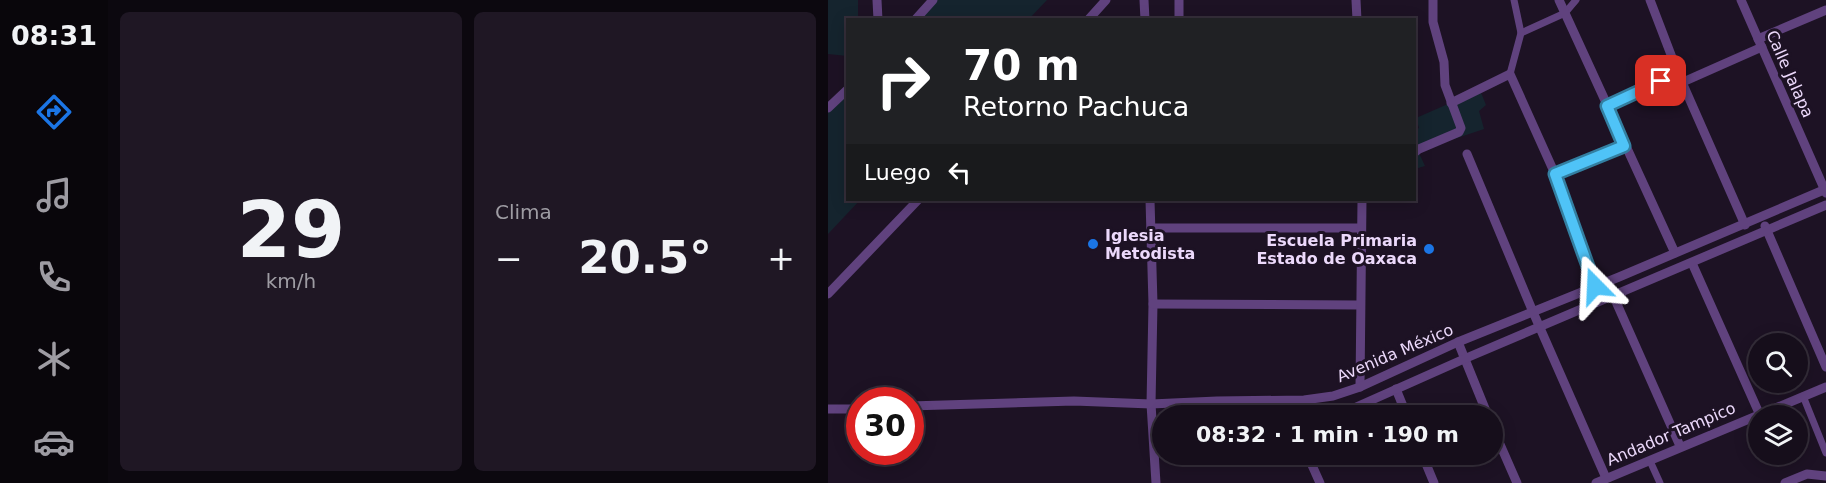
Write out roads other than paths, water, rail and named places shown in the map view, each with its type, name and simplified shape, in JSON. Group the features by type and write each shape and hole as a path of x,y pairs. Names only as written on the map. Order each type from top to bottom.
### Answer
{"street":[{"path":"877,0 878,18"},
{"path":"917,18 933,0"},
{"path":"1090,18 1106,0"},
{"path":"1144,0 1145,18"},
{"path":"1179,0 1179,18"},
{"path":"1356,0 1357,18"},
{"path":"1416,151 1460,132 1461,128 1445,85 1444,62 1433,22 1433,0"},
{"path":"1514,0 1521,33 1510,74 1555,174 1595,286"},
{"path":"1559,0 1675,253"},
{"path":"1521,33 1565,13 1576,0"},
{"path":"1650,0 1744,225"},
{"name":"Calle Jalapa","path":"1742,0 1826,191"},
{"path":"1607,106 1760,43 1826,10"},
{"path":"1451,102 1510,74"},
{"path":"828,108 846,91"},
{"path":"1555,174 1624,146"},
{"path":"1467,154 1606,478"},
{"name":"Avenida México","path":"924,406 1281,401 1333,396 1360,387 1458,342 1826,191"},
{"path":"828,294 917,201"},
{"path":"1150,201 1153,304 1151,404 1156,483"},
{"path":"1360,387 1362,201"},
{"name":"Avenida México","path":"1360,405 1826,205"},
{"path":"1763,217 1766,230 1826,367"},
{"path":"1151,228 1361,228"},
{"path":"1692,263 1755,405"},
{"path":"1614,295 1680,446"},
{"path":"1153,304 1360,305"},
{"path":"1458,342 1483,405"},
{"name":"Andador Tampico","path":"1780,405 1826,387"},
{"path":"1396,389 1403,405"},
{"path":"1803,396 1826,453"},
{"path":"1281,401 1283,405"},
{"path":"828,409 846,409"},
{"name":"Andador Tampico","path":"1596,483 1748,418"},
{"path":"1503,452 1516,483"},
{"path":"1650,461 1660,483"},
{"path":"1312,465 1320,483"},
{"path":"1427,465 1434,483"},
{"path":"1789,482 1807,474 1826,476"}],"place":[{"name":"Iglesia Metodista","path":"1093,244"},
{"name":"Escuela Primaria Estado de Oaxaca","path":"1429,249"}]}
